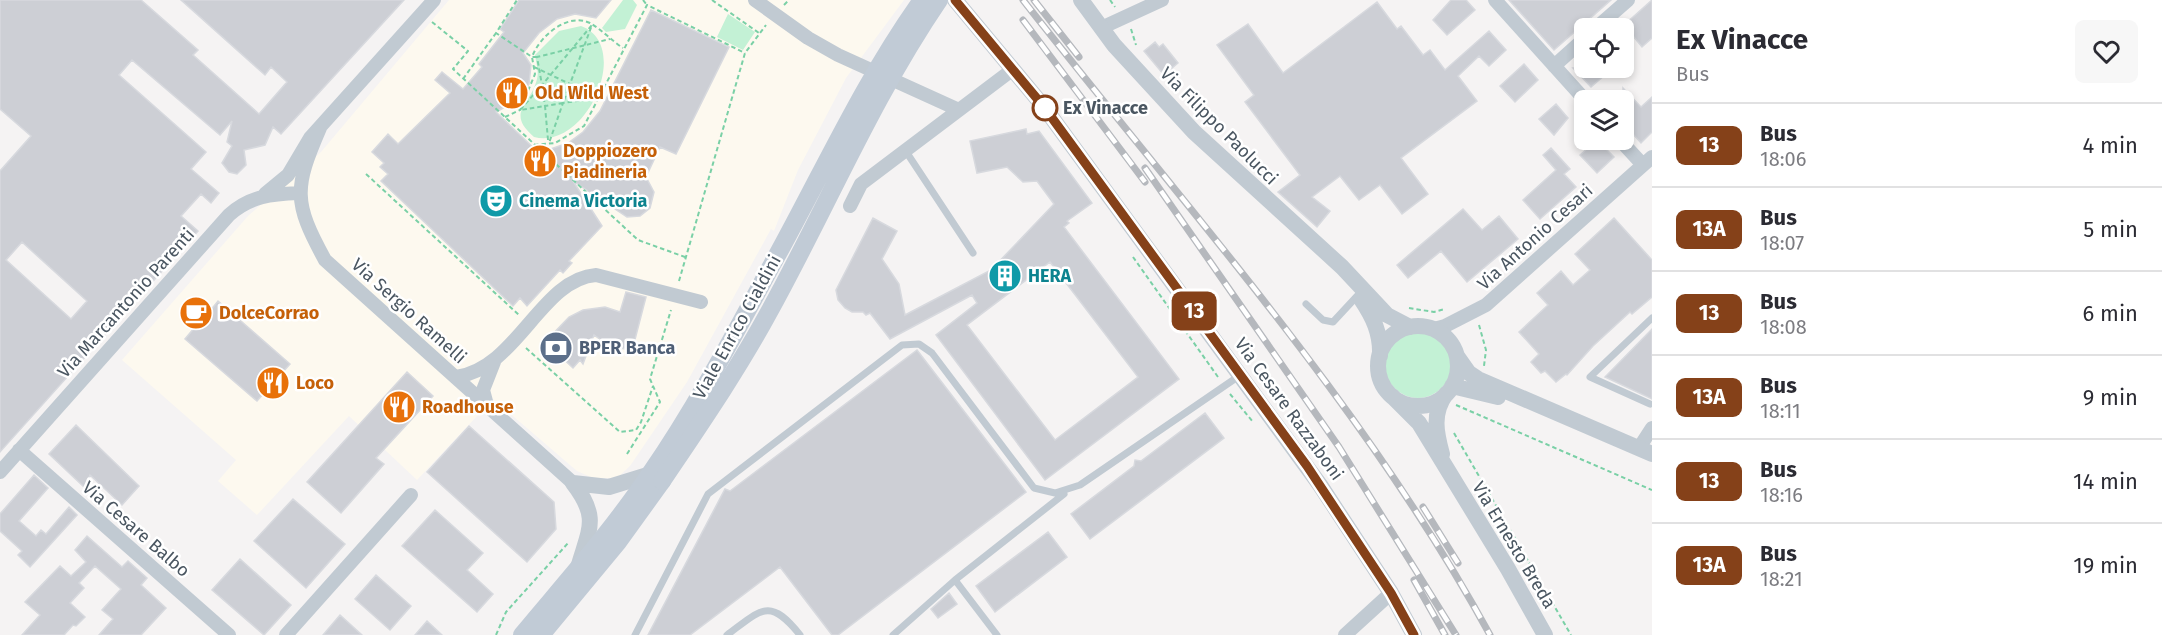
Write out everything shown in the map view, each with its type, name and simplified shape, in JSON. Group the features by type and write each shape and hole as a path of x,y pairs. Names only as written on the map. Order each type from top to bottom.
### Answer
{"main road":[{"name":"Viale Enrico Cialdini","path":"541,635 618,542 656,478 870,83 897,36 922,0"},
{"name":"Viale Enrico Cialdini","path":"522,635 656,478 730,379 769,313 881,91 939,0"}],"street":[{"name":"Via Sergio Ramelli","path":"262,195 288,175 301,151 320,128 434,0"},
{"path":"755,0 838,56 957,109"},
{"name":"Via Cesare Razzaboni","path":"955,0 1044,107 1320,484 1391,593 1414,635"},
{"name":"Via Filippo Paolucci","path":"1081,0 1101,28 1194,132 1342,267 1387,315 1410,327"},
{"path":"1101,28 1162,0"},
{"path":"1495,0 1576,90"},
{"path":"1607,18 1628,0"},
{"path":"1554,66 1574,48"},
{"path":"850,206 861,184 1012,69"},
{"name":"Via Sergio Ramelli","path":"320,128 305,168 299,193 305,223 325,260 573,483"},
{"path":"1633,150 1647,161"},
{"name":"Via Antonio Cesari","path":"1434,329 1445,326 1486,305 1647,161"},
{"name":"Via Marcantonio Parenti","path":"0,472 229,215 241,204 262,195 299,193"},
{"name":"Via Filippo Paolucci","path":"1342,267 1377,329 1380,356"},
{"path":"487,405 483,390 484,381 494,362 566,287 584,276 596,275 701,302"},
{"path":"1549,409 1452,398 1410,405 1392,396 1381,379 1380,356 1387,341 1394,334 1410,327 1434,329 1449,341 1462,366 1478,379 1549,409 1646,451 1652,428"},
{"path":"1452,398 1458,368 1456,353"},
{"path":"456,377 464,376 494,362"},
{"name":"Via Ernesto Breda","path":"1392,396 1419,423 1448,475 1508,569 1545,635"},
{"name":"Via Ernesto Breda","path":"1448,475 1436,419 1439,403 1452,398"},
{"name":"Via Cesare Balbo","path":"19,450 229,635"},
{"path":"573,483 609,488 656,478"},
{"path":"573,483 584,497 591,514 578,568"},
{"path":"286,635 411,495"},
{"path":"1345,635 1391,593"}],"lane":[{"path":"905,150 973,253"},
{"path":"1306,304 1323,320 1333,322 1359,294"},
{"path":"1650,404 1590,377 1652,318"},
{"path":"635,635 708,494 902,345 920,344 932,353 1034,488 1055,494 1068,491"},
{"path":"893,635 955,580 1068,491 1241,375"},
{"path":"955,580 997,635"},
{"path":"727,635 756,613 774,610 785,616 800,635"}],"path":[{"path":"463,79 517,0"},
{"path":"643,0 647,5 745,52"},
{"path":"712,0 759,33"},
{"path":"1110,0 1133,32 1133,40 1140,50"},
{"path":"534,145 573,135 584,126 647,5"},
{"path":"422,14 468,51 453,69 534,145 638,240 685,257"},
{"path":"627,454 660,402 650,379 745,52 776,15"},
{"path":"520,110 533,84 532,57 543,39 565,22 579,20 592,25 623,48"},
{"path":"549,143 592,25"},
{"path":"520,110 592,25"},
{"path":"496,33 532,57 610,39"},
{"path":"537,57 549,143"},
{"path":"534,67 599,98"},
{"path":"505,117 520,110 599,98"},
{"path":"1128,250 1225,386 1255,424"},
{"path":"1401,305 1434,312 1450,308"},
{"path":"1479,324 1486,350 1484,367"},
{"path":"1452,398 1465,400"},
{"path":"1452,398 1652,490"},
{"path":"1454,432 1571,635"},
{"path":"496,635 506,612 573,538"}],"shaded area":[{"path":"449,0 904,0 846,78 798,170 774,231 771,229 687,382 630,466 617,478 593,478 577,471 493,399 417,480 349,416 257,515 218,481 236,460 122,360 248,216 321,152"}],"green space":[{"path":"623,0 633,0 637,5 625,29 606,32 602,28"},
{"path":"728,14 755,32 743,50 717,37"},
{"path":"581,26 596,37 603,53 603,73 597,94 586,113 571,128 553,137 534,137 521,121 521,115 522,108 537,79 535,55 559,31"},
{"path":"1418,332 1430,335 1441,342 1448,353 1451,365 1448,377 1441,388 1430,395 1418,398 1406,395 1395,388 1388,377 1385,365 1388,353 1395,342 1406,335"}],"building":[{"path":"0,0 141,0 198,50 193,55 259,114 287,82 271,67 265,75 181,0 404,0 281,134 273,127 265,145 244,150 246,165 237,174 229,172 222,163 232,146 227,142 232,121 220,135 132,60 119,75 206,152 191,169 219,193 211,203 201,194 181,216 198,231 0,452 0,171 31,136 0,109","holes":["22,242 87,301 71,319 6,260"]},
{"path":"519,0 611,0 596,18 575,14 557,19 539,33 523,53 531,65 529,84 518,100 496,112 539,153 568,143 583,132 600,111 651,10 729,47 676,154 660,147 646,177 654,192 650,208 640,216 627,217 573,181 602,226 569,261 572,263 563,273 560,270 527,306 520,298 513,306 381,181 388,174 380,167 384,163 372,152 388,134 398,144 450,93 435,80 442,72 463,89 482,67 479,64 504,32 500,29"},
{"path":"1451,0 1466,0 1475,10 1447,35 1433,20"},
{"path":"1509,0 1611,0 1590,18 1574,18 1574,32 1554,50"},
{"path":"1652,0 1652,38 1642,47 1634,37 1634,18 1632,18"},
{"path":"1377,2 1397,29 1401,26 1423,55 1430,50 1445,70 1489,31 1506,50 1489,66 1479,56 1458,76 1477,101 1401,158 1428,194 1402,214 1380,185 1359,200 1340,176 1312,197 1330,211 1317,227 1278,192 1300,175 1245,102 1254,95 1217,45 1248,24 1283,73"},
{"path":"1155,42 1159,47 1163,44 1178,63 1164,75 1144,51"},
{"path":"1524,64 1538,80 1515,102 1500,86"},
{"path":"1582,78 1601,78 1591,87"},
{"path":"1652,97 1652,132 1641,143 1634,135 1634,100 1641,107"},
{"path":"1556,104 1568,118 1554,135 1539,119"},
{"path":"1026,129 1027,134 1039,131 1092,203 1067,221 1069,223 1064,227 1179,379 1045,480 936,335 977,303 972,295 890,339 870,313 866,315 863,312 852,312 838,300 836,290 873,218 897,231 882,259 899,284 905,315 991,270 1054,204 1037,181 1023,182 1007,167 977,173 970,141","holes":["1050,262 1138,377 1055,440 967,325"]},
{"path":"1551,148 1570,169 1564,174 1576,187 1540,219 1523,200 1556,170 1543,155"},
{"path":"1586,150 1607,150 1614,157 1597,173 1580,155"},
{"path":"1463,209 1482,230 1499,216 1518,239 1467,282 1441,251 1408,278 1397,265"},
{"path":"1614,218 1652,260 1652,297 1632,314 1630,312 1593,346 1567,375 1556,382 1545,371 1541,373 1531,362 1539,354 1519,332 1548,305 1537,293 1561,271 1573,285 1590,270 1575,254"},
{"path":"626,292 646,297 632,351 621,348 620,354 594,335 583,364 580,360 573,368 545,342 569,317 583,310 605,307 620,312"},
{"path":"218,301 290,364 257,401 185,339 195,327 189,322 204,305 210,311"},
{"path":"1652,329 1652,399 1605,377"},
{"path":"917,350 1026,492 838,635 832,635 780,567 690,635 648,635 725,489 730,491"},
{"path":"407,372 433,396 376,458 384,464 341,513 307,482"},
{"path":"1205,413 1224,438 1090,539 1071,514 1134,466 1135,460 1141,461"},
{"path":"76,425 139,486 122,505 90,475 85,488 49,454"},
{"path":"469,426 554,502 556,529 527,562 427,472"},
{"path":"34,475 48,488 19,521 36,536 41,530 46,534 69,507 77,515 30,567 18,555 22,551 0,531 0,514"},
{"path":"293,499 345,544 306,588 254,541"},
{"path":"435,510 483,553 467,570 493,594 477,612 402,546"},
{"path":"1048,532 1067,557 995,612 976,586"},
{"path":"87,536 122,567 128,561 147,578 141,585 166,608 141,635 99,635 113,619 102,610 121,589 95,566 79,583 84,588 70,603 85,617 76,626 73,625 64,635 22,635 40,615 25,602 60,566 71,576 86,562 75,550"},
{"path":"240,559 291,605 264,635 212,590"},
{"path":"376,575 411,606 390,630 355,599"},
{"path":"949,593 957,604 938,618 931,609"},
{"path":"340,615 362,635 323,635"},
{"path":"427,621 442,635 415,635"}],"railway":[{"path":"1023,0 1270,308 1329,387 1387,467 1440,550 1490,635"},
{"path":"1034,0 1079,57"},
{"path":"1023,20 1145,182"},
{"path":"1145,168 1339,447 1456,635"},
{"path":"1423,507 1458,563"},
{"path":"1414,580 1445,635"}],"bus line":[{"name":"13","path":"955,0 1044,107 1307,466 1391,593 1414,635"}],"place":[{"name":"Old Wild West","path":"512,93"},
{"name":"Ex Vinacce","path":"1045,108"},
{"name":"Doppiozero Piadineria","path":"540,161"},
{"name":"Cinema Victoria","path":"496,201"},
{"name":"HERA","path":"1005,276"},
{"name":"DolceCorrao","path":"196,313"},
{"name":"BPER Banca","path":"556,348"},
{"name":"Loco","path":"273,383"},
{"name":"Roadhouse","path":"399,407"}]}
